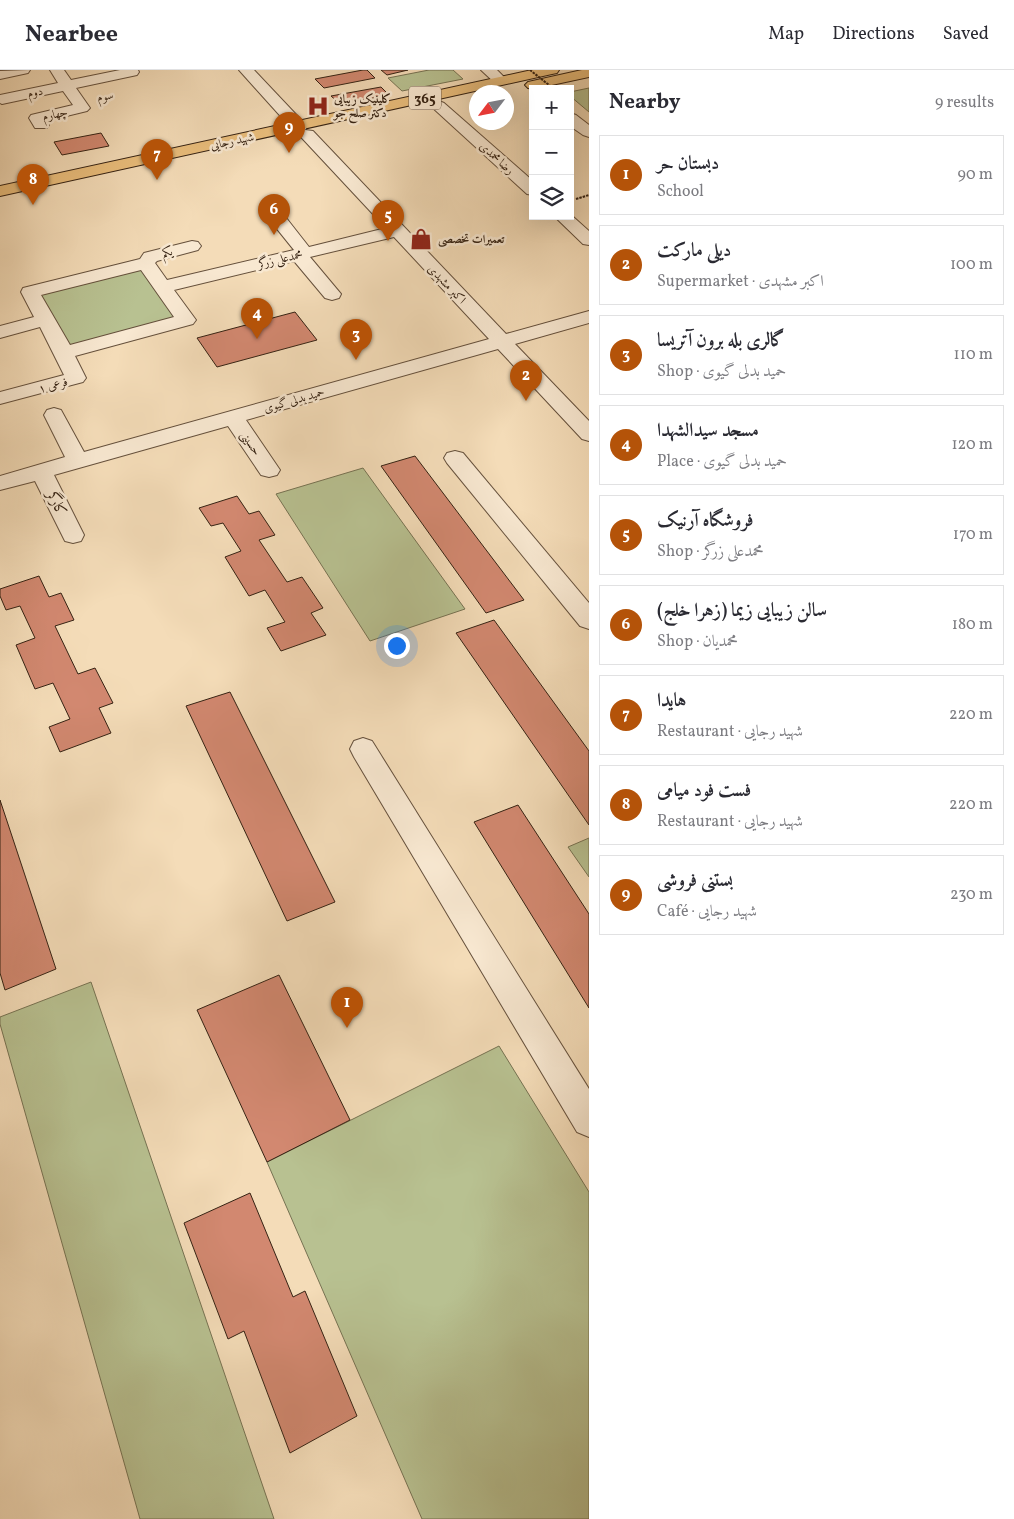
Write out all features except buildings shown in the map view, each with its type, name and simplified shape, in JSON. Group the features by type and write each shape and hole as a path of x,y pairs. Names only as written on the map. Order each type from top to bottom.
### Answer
{"main road":[{"name":"شهید رجایی","path":"507,85 552,70"},
{"name":"شهید رجایی","path":"540,85 589,73"},
{"name":"شهید رجایی","path":"514,87 529,87"},
{"name":"شهید رجایی","path":"0,202 469,94"},
{"name":"شهید رجایی","path":"0,191 469,100"}],"street":[{"path":"0,74 23,70"},
{"path":"56,70 80,105"},
{"name":"اکبر مشهدی","path":"246,70 589,434"},
{"path":"488,70 499,85"},
{"name":"دوم","path":"2,100 132,72"},
{"name":"سوم","path":"80,105 96,98"},
{"name":"چهارم","path":"41,125 37,118 80,105"},
{"name":"رضا محمدی","path":"439,106 529,186"},
{"path":"574,121 589,132"},
{"path":"274,214 332,294"},
{"path":"566,220 589,240"},
{"name":"محمدعلی زرگر","path":"163,287 397,231"},
{"name":"یکم","path":"146,263 150,257 192,246"},
{"path":"146,263 163,287 186,320 64,353 30,292 146,263"},
{"name":"حمید بدلی گیوی","path":"0,483 589,317"},
{"path":"0,332 46,320"},
{"name":"فرعی ۱","path":"2,398 76,378 64,353"},
{"path":"54,415 78,461"},
{"name":"حسینی","path":"233,417 269,470"},
{"path":"455,458 589,620"},
{"name":"کارگر","path":"42,471 73,535"},
{"path":"363,749 589,1120"}],"path":[{"path":"530,70 549,85"},
{"path":"574,199 589,195"}],"green space":[{"path":"429,70 453,70 463,79 402,91 388,78"},
{"path":"589,88 589,112 574,99 574,91"},
{"path":"146,263 185,320 63,351 31,290"},
{"path":"363,468 465,609 370,641 276,494"},
{"path":"589,838 589,877 568,847"},
{"path":"91,982 274,1519 140,1519 0,1024 0,1017"},
{"path":"499,1046 589,1192 589,1519 422,1519 267,1162"}],"place":[{"name":"کلینیک زیبایی دکتر صلح جو","path":"318,106"},
{"name":"بستنی فروشی","path":"289,153"},
{"name":"هایدا","path":"157,180"},
{"name":"فست فود میامی","path":"33,205"},
{"name":"سالن زیبایی زیما (زهرا خلج)","path":"274,235"},
{"name":"تعمیرات تخصصی","path":"421,239"},
{"name":"فروشگاه آرنیک","path":"388,241"},
{"name":"مسجد سیدالشهدا","path":"257,339"},
{"name":"گالری بله برون آتریسا","path":"356,360"},
{"name":"دیلی مارکت","path":"526,401"},
{"name":"دبستان حر","path":"347,1028"}]}
